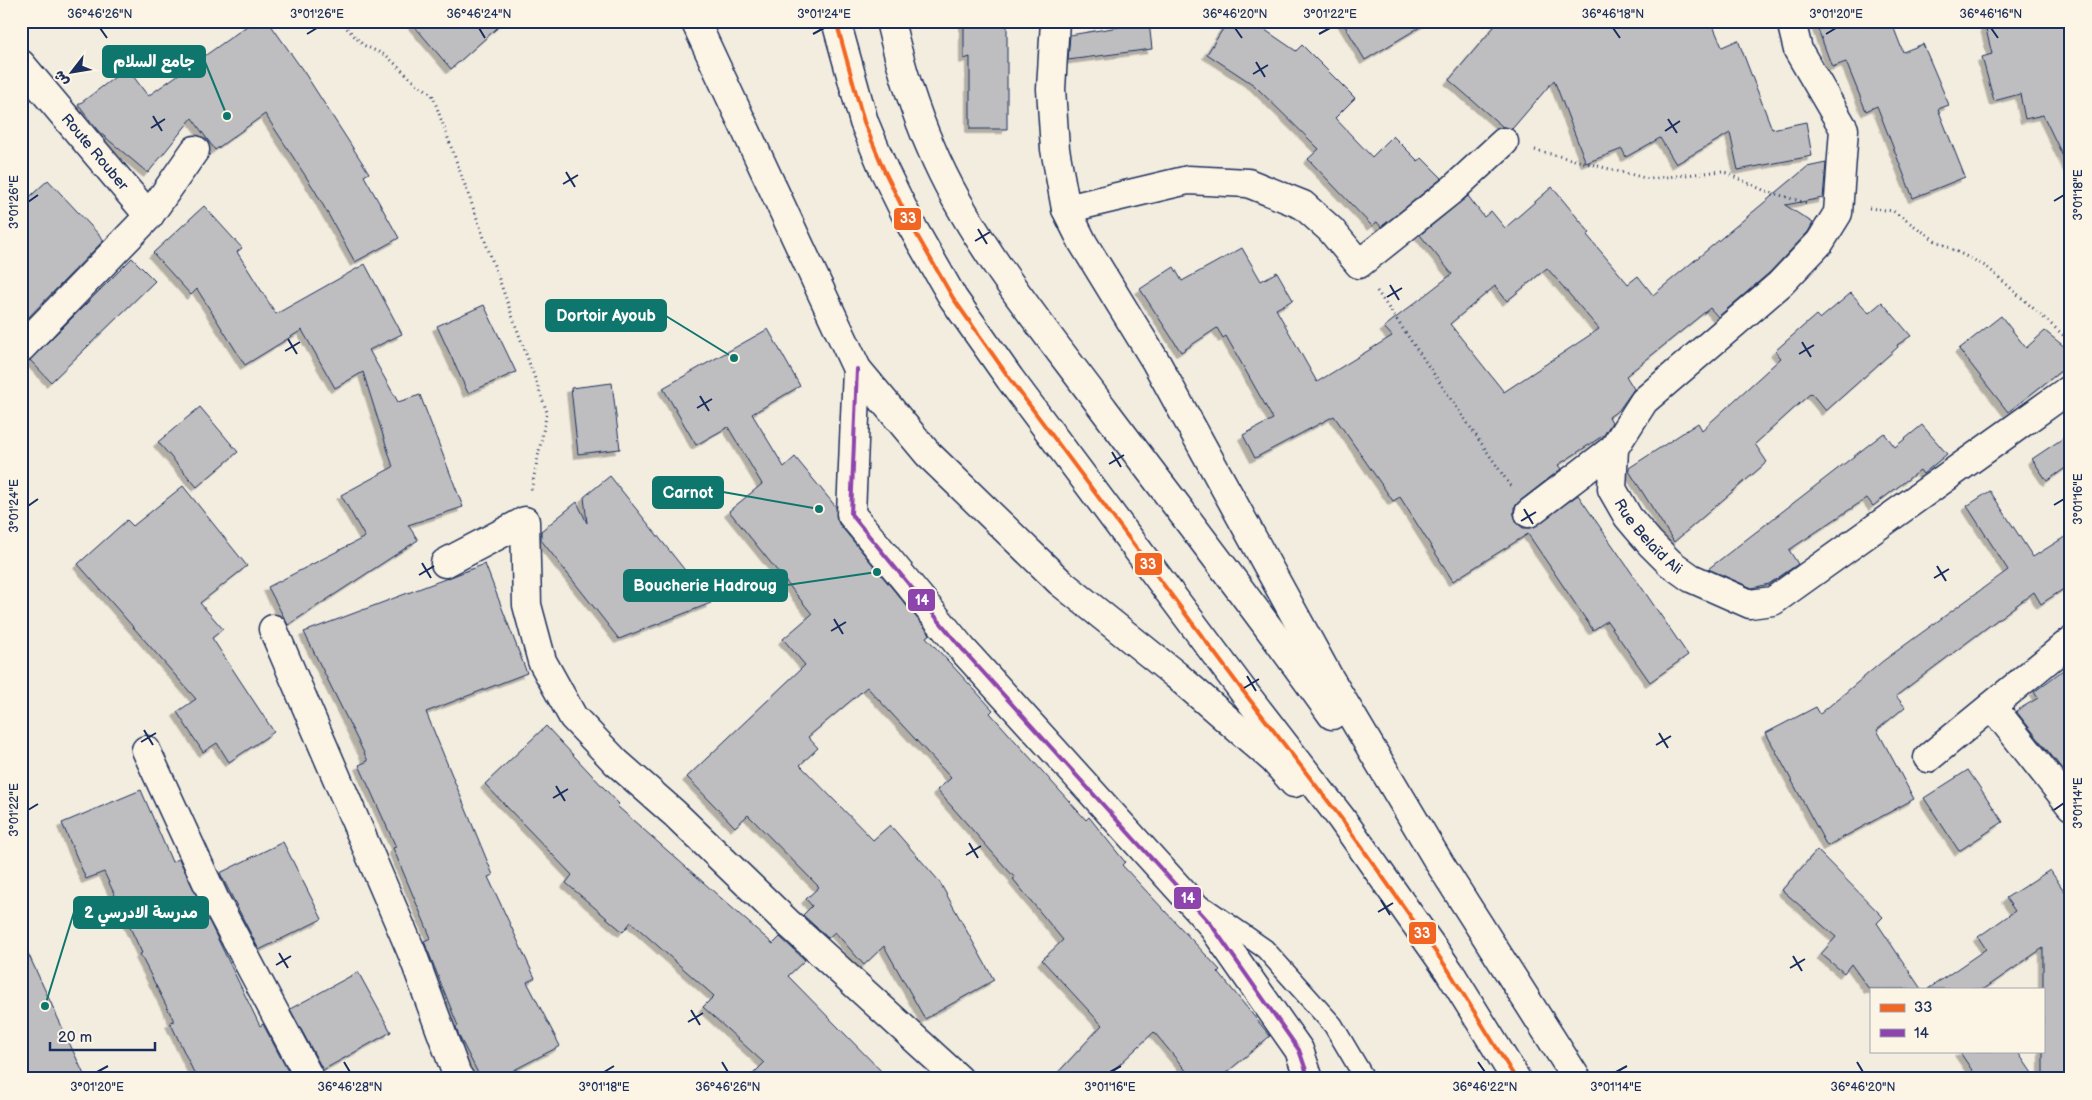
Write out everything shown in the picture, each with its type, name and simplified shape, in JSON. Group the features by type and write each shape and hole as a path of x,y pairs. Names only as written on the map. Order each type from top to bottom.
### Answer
{"main road":[{"path":"695,21 857,370 928,454 1060,582 1176,675 1274,760 1351,848 1429,943"},
{"path":"836,21 864,122 884,170 910,223 953,298 1016,386 1243,691 1341,818 1449,971 1516,1079"},
{"path":"890,21 898,56 931,148 957,200 986,248 1063,355 1294,661 1440,864"},
{"path":"1055,21 1051,89 1055,149 1066,209 1083,243 1156,362 1328,676 1440,864 1577,1079"},
{"path":"1529,513 1614,448 1644,402 1780,284 1820,242 1838,213 1844,129 1798,50 1791,21"},
{"name":"Route Rouber","path":"21,64 149,216"},
{"path":"1066,209 1188,180 1248,183 1303,205 1331,230 1359,264 1453,189 1504,142"},
{"path":"21,348 149,216 195,150"},
{"path":"857,370 851,514 963,650 1210,923 1299,1050 1309,1079"},
{"name":"Rue Belaïd Ali","path":"1614,448 1612,489 1628,517 1670,563 1691,578 1719,592 1750,604 1766,602 1773,601 1789,591 2071,388"},
{"path":"446,563 525,521 527,605 542,661 573,717 616,762 674,813 787,922 959,1079"},
{"path":"273,629 412,953 460,1079"},
{"path":"1928,758 2071,641"},
{"path":"1992,706 2071,806"},
{"path":"146,750 215,900 310,1079"}],"lane":[{"path":"1177,887 1265,949 1333,1025 1365,1079"}],"path":[{"path":"340,21 363,45 387,56 412,80 432,94 547,412 525,521"},
{"path":"1359,264 1529,513"}],"building":[{"path":"254,21 268,21 304,72 369,173 364,176 399,238 355,262 314,189 265,114 215,150 192,118 148,173 99,132 78,105 127,68 148,96"},
{"path":"410,21 505,21 451,69"},
{"path":"964,21 1007,21 1007,129 970,129 970,57 964,59"},
{"path":"1228,21 1252,21 1296,51 1302,45 1355,98 1335,118 1372,157 1393,136 1418,161 1422,158 1442,178 1381,227 1377,222 1372,226 1308,159 1319,149 1254,85 1207,54"},
{"path":"1342,21 1430,21 1365,60"},
{"path":"1499,21 1711,21 1722,47 1738,40 1772,129 1806,122 1812,156 1738,170 1730,133 1676,164 1660,138 1626,157 1622,149 1586,163 1554,80 1512,129 1503,127 1449,80"},
{"path":"1815,21 1891,21 1903,52 1923,44 1949,105 1938,109 1965,177 1913,198 1877,106 1866,111 1846,62 1832,67"},
{"path":"1984,21 2071,21 2071,173 2043,115 2025,119 2020,94 1994,101 1982,57 1992,54"},
{"path":"1149,22 1152,49 1068,60 1070,35"},
{"path":"1826,163 1823,198 1785,205 1813,223 1808,232 1769,273 1718,317 1710,308 1626,376 1634,389 1619,410 1609,417 1612,422 1604,435 1558,465 1561,469 1514,507 1517,523 1523,528 1531,528 1578,495 1688,655 1650,682 1607,621 1593,630 1528,534 1453,581 1400,497 1393,501 1334,416 1255,458 1243,435 1273,419 1226,336 1223,338 1217,328 1181,352 1140,289 1174,267 1182,281 1242,248 1261,281 1277,272 1293,300 1276,309 1317,382 1392,336 1384,327 1452,274 1420,235 1468,196 1484,217 1491,211 1505,228 1552,187 1590,233 1587,235 1628,284 1638,276 1653,295 1807,167","holes":["1547,268 1599,329 1504,392 1450,324 1495,286 1507,301"]},
{"path":"48,180 104,240 21,325 21,205"},
{"path":"204,206 242,248 237,252 276,314 365,264 402,334 369,350 398,402 420,395 463,507 408,525 418,540 288,625 268,587 365,537 341,495 393,467 363,372 335,388 302,330 245,365 197,289 191,295 153,253"},
{"path":"132,258 155,281 51,382 30,360"},
{"path":"1851,293 1869,313 1882,302 1911,336 1897,345 1898,347 1826,411 1811,393 1755,444 1767,462 1674,542 1629,471 1629,468 1698,423 1702,430 1781,358 1775,351 1816,315 1820,319"},
{"path":"484,305 516,372 468,393 437,326"},
{"path":"2001,316 2026,348 2045,331 2071,352 2071,363 2008,412 1959,349"},
{"path":"768,329 800,386 752,414 784,467 795,457 836,507 839,524 930,634 926,637 993,710 990,713 1086,820 1089,817 1125,862 1122,865 1220,970 1218,972 1270,1036 1219,1079 1193,1079 1154,1032 1104,1079 1052,1079 1102,1025 1042,960 1063,940 1013,879 1015,878 937,790 951,778 867,687 808,737 818,748 800,765 873,840 890,825 939,881 994,980 925,1019 884,946 864,965 835,932 828,938 803,915 812,906 806,899 819,887 748,815 735,827 687,777 805,665 783,639 812,614 729,511 762,484 728,427 696,445 663,388"},
{"path":"612,383 620,449 578,454 571,388"},
{"path":"200,407 238,452 197,487 158,442"},
{"path":"1922,425 1947,454 1923,474 1920,470 1873,506 1867,498 1789,550 1798,564 1769,584 1752,588 1708,569 1884,433 1895,447"},
{"path":"2071,433 2071,464 2047,481 2032,459"},
{"path":"610,476 711,603 619,639 541,540 541,531 577,502 587,523 584,497"},
{"path":"183,486 247,566 200,603 223,629 212,638 274,732 229,762 217,743 203,752 177,712 196,699 78,564 127,520 133,526"},
{"path":"1990,491 2033,557 2071,533 2071,584 2041,604 2034,592 1896,696 1905,707 1877,730 1914,799 1827,846 1766,733 1816,707 1820,714 1883,661 2008,570 1967,506"},
{"path":"485,564 527,673 426,712 493,875 488,877 535,978 527,982 560,1046 497,1079 481,1079 459,1036 456,1027 458,1026 424,941 431,938 393,848 396,847 359,765 368,761 304,632"},
{"path":"2071,664 2071,780 2016,711 2038,698 2034,692"},
{"path":"546,726 619,804 617,806 773,944 780,937 805,960 788,976 889,1079 748,1079 764,1063 703,1007 714,996 631,922 623,932 566,883 572,875 485,784"},
{"path":"1968,770 2003,822 1959,851 1924,798"},
{"path":"141,790 172,862 179,859 260,1026 263,1024 292,1079 197,1079 170,1022 174,1021 140,954 142,953 104,872 86,879 62,823"},
{"path":"283,842 322,919 259,950 220,873"},
{"path":"1817,850 1883,917 1877,923 1920,988 1869,989 1851,964 1844,973 1821,954 1836,937 1782,890"},
{"path":"2050,870 2071,901 2071,1079 2043,1079 2043,948 1985,988 1929,988 1986,949 1978,937 2015,911 2006,898"},
{"path":"21,938 86,1079 28,1079 21,1064"},
{"path":"358,972 391,1032 323,1070 290,1009"},
{"path":"1960,1052 2018,1052 2036,1079 1978,1079"}],"transit line":[{"name":"33","path":"836,21 864,122 884,170 910,223 953,298 1010,379 1243,691 1341,818 1449,971 1516,1079"},
{"name":"14","path":"857,369 851,514 963,650 1210,923 1299,1050 1309,1079"}],"place":[{"name":"جامع السلام","path":"227,116"},
{"name":"Dortoir Ayoub","path":"734,358"},
{"name":"Carnot","path":"819,509"},
{"name":"Boucherie Hadroug","path":"877,572"},
{"name":"مدرسة الادرسي 2","path":"45,1006"}]}
